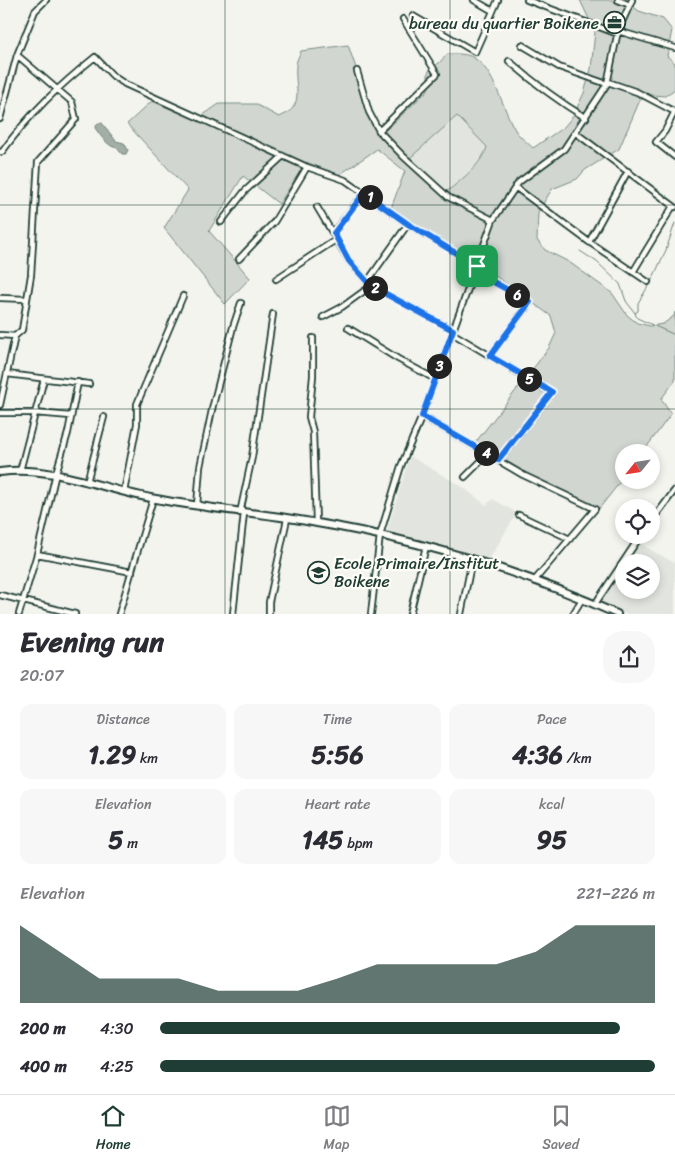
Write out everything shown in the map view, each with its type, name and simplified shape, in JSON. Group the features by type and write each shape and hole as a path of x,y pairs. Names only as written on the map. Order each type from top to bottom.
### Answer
{"highway":[{"path":"0,472 20,471 56,474 153,498 242,513 316,522 380,535 472,560 534,581 617,614"}],"street":[{"path":"0,119 17,55 35,11 46,0"},
{"path":"474,0 493,11"},
{"path":"414,16 475,52 498,0"},
{"path":"527,0 541,2 618,32 675,48"},
{"path":"371,614 380,535 401,466 422,416 494,220 519,182 564,149 608,83 618,32 631,2 618,0"},
{"path":"379,131 437,74 403,19"},
{"path":"522,45 560,67 638,92 675,111 656,142 675,157"},
{"path":"0,406 15,336 22,330 31,275 38,162 76,119 72,102 17,55"},
{"path":"0,152 57,89 95,57 113,76 124,84 308,167 345,180 408,224 477,266"},
{"path":"509,60 532,81 586,118"},
{"path":"357,70 369,112 379,131 448,197 494,220"},
{"path":"576,133 674,206 633,272"},
{"path":"221,222 245,191 283,156"},
{"path":"239,259 274,222 308,167"},
{"path":"589,242 628,172"},
{"path":"515,187 589,242 648,282"},
{"path":"334,233 364,193"},
{"path":"317,206 349,261 369,284 552,392 498,460"},
{"path":"323,317 342,307 369,284 408,224"},
{"path":"276,279 337,239"},
{"path":"475,272 530,302 490,356"},
{"path":"124,492 137,424 137,404 183,296"},
{"path":"0,298 27,299"},
{"path":"197,506 200,467 233,327 241,303"},
{"path":"234,614 242,513 273,314"},
{"path":"348,328 434,379"},
{"path":"0,335 15,336"},
{"path":"313,338 313,376 309,417 313,432 316,522"},
{"path":"7,374 89,384"},
{"path":"20,471 44,378"},
{"path":"19,614 38,554 56,474 72,416 78,382"},
{"path":"0,414 35,413 72,416"},
{"path":"422,416 523,476 595,509 534,581"},
{"path":"88,482 104,417"},
{"path":"465,477 488,454"},
{"path":"660,510 675,490"},
{"path":"119,614 153,498"},
{"path":"519,515 570,539"},
{"path":"269,614 269,602 287,519"},
{"path":"595,604 635,544"},
{"path":"410,614 426,546"},
{"path":"38,554 132,572"},
{"path":"461,614 472,560"},
{"path":"0,595 75,614"},
{"path":"573,614 582,599"}],"shaded area":[{"path":"580,0 629,0 628,3 639,11 663,19 672,30 667,56 675,63 675,89 665,96 652,95 640,100 619,149 585,170 577,179 552,189 538,212 537,240 545,250 569,262 612,293 627,315 637,323 650,326 663,324 674,316 675,312 675,381 661,399 671,414 649,444 615,444 615,488 598,510 528,475 475,443 549,348 556,333 551,316 480,265 391,208 405,171 377,149 339,175 306,162 279,204 243,176 209,231 250,278 225,304 164,228 188,190 127,124 152,101 196,120 219,104 255,104 279,117 293,108 296,102 296,64 301,51 348,45 371,111 383,133 428,90 428,72 447,54 461,54 474,58 487,71 516,131 533,148 564,127 573,116 584,93 591,69 595,32","holes":["457,116 487,147 475,166 445,193 410,158"]},
{"path":"457,116 488,147 485,154 460,181 445,193 410,158"},
{"path":"98,123 102,123 116,141 124,143 128,150 126,154 122,154 105,140 95,128"},
{"path":"410,456 463,487 486,505 493,499 517,513 488,561 387,531"},
{"path":"638,544 641,544 659,554 631,554"},
{"path":"660,555 675,563 675,614 604,614 593,609 615,578 615,599 660,599"}],"waterway":[{"path":"675,223 666,250 652,280 638,303 638,311 635,313 637,318 675,335"},
{"path":"580,251 597,262 620,284 626,301 635,313"}],"place":[{"name":"bureau du quartier Boikene","path":"615,23"},
{"name":"Ecole Primaire/Institut Boikene","path":"318,572"}],"route":[{"path":"364,193 408,224 477,266 475,272 530,302 490,356 552,392 498,460 422,416 453,330 371,286 349,261 334,233 364,193"}]}
